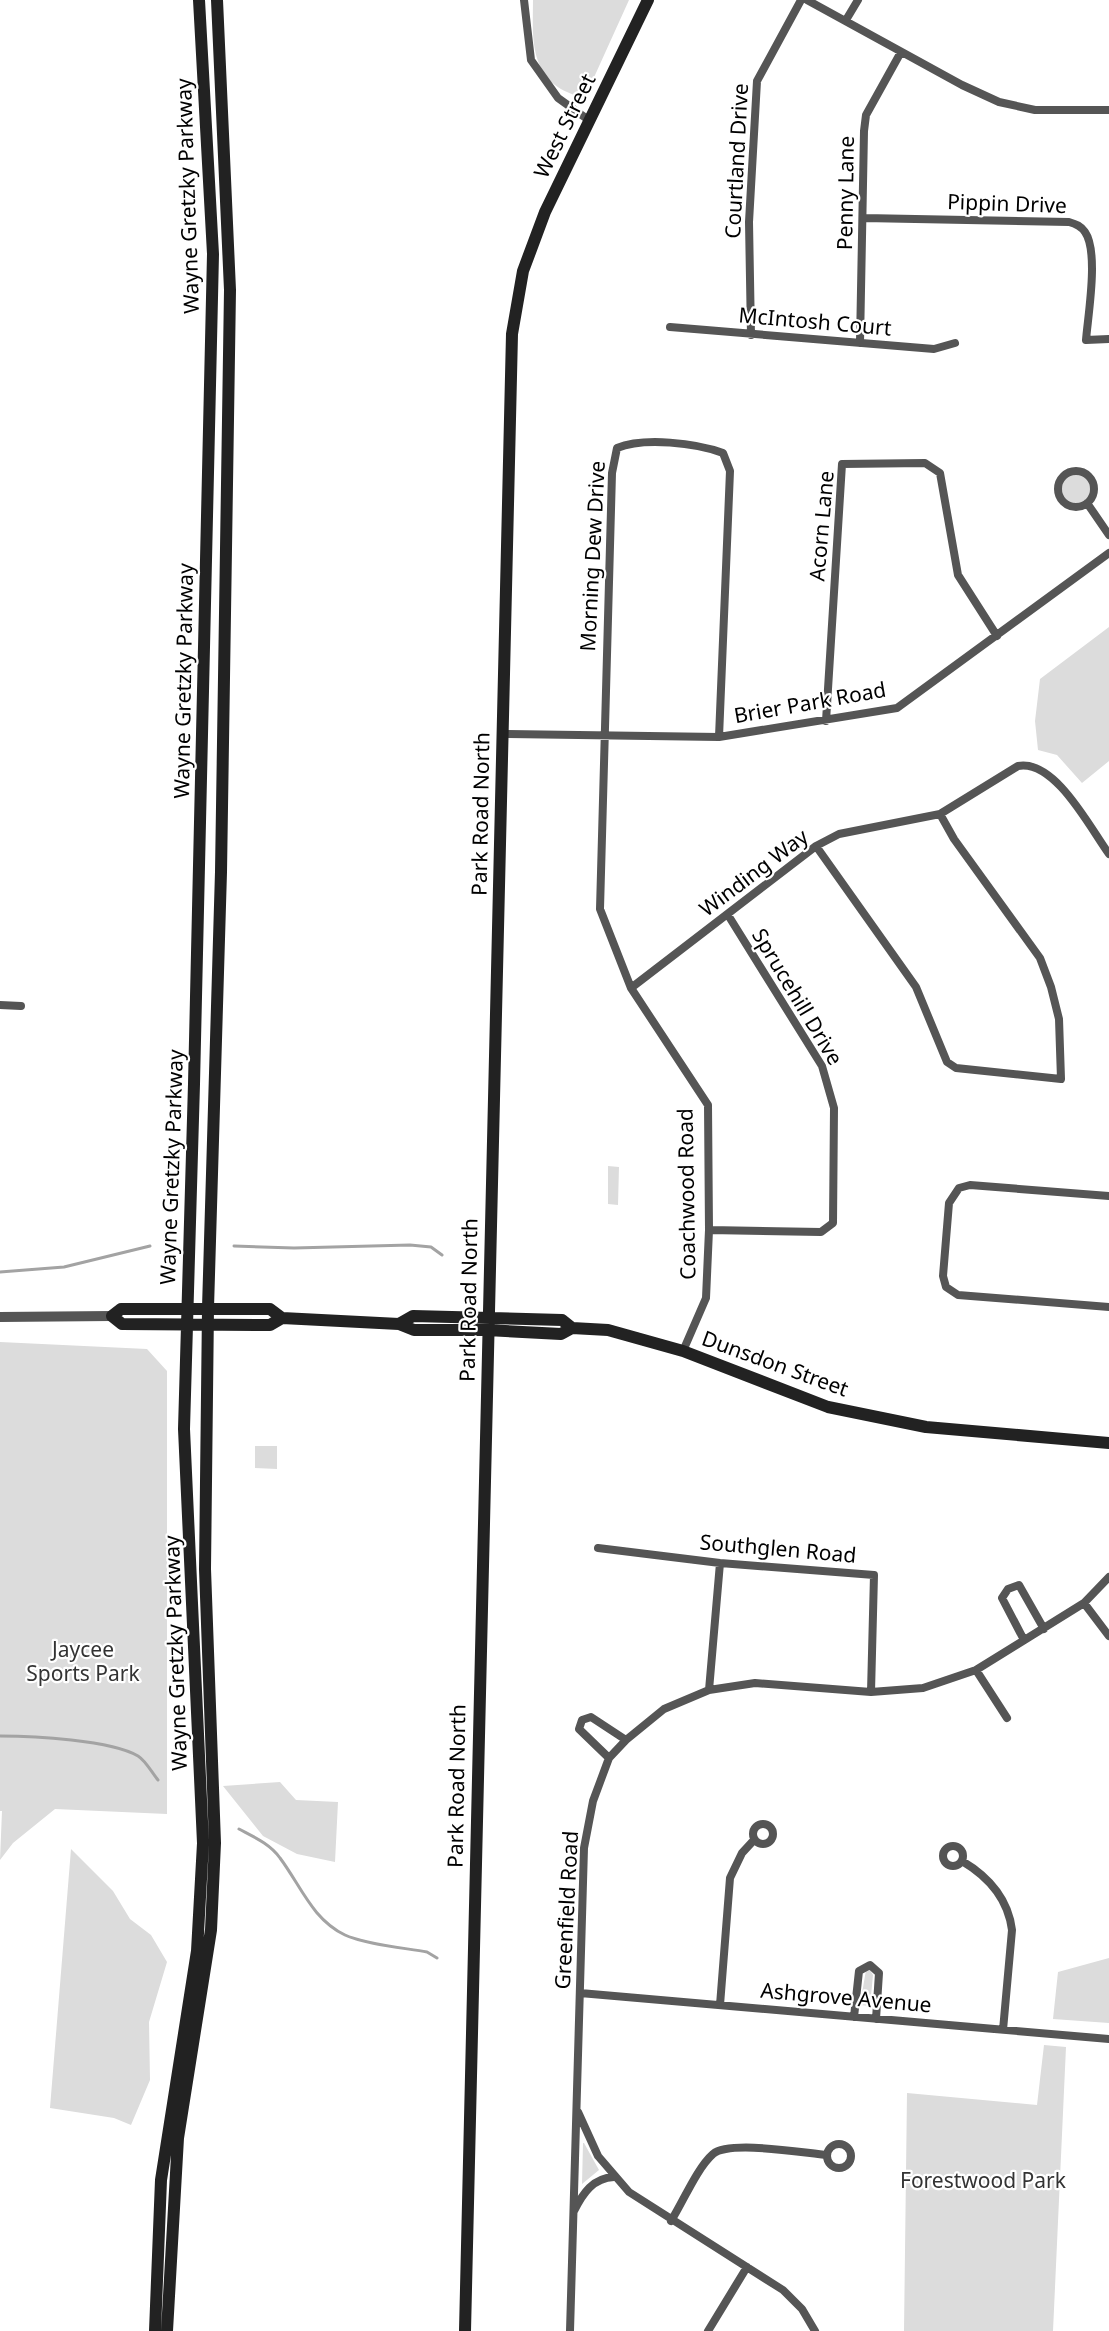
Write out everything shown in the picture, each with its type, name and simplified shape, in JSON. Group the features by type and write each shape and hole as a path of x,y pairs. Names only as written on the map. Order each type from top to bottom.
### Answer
{"main road":[{"name":"Wayne Gretzky Parkway","path":"155,2331 161,2180 197,1951 203,1843 184,1429 213,254 199,0"},
{"name":"Wayne Gretzky Parkway","path":"167,2331 178,2138 211,1930 215,1843 205,1569 208,1308 221,872 230,290 217,0"},
{"name":"West Street","path":"524,271 550,200 648,0"},
{"name":"Park Road North","path":"465,2331 512,334 524,271"},
{"name":"Dunsdon Street","path":"282,1318 270,1309 208,1308 121,1309 112,1316 122,1324 270,1325 282,1318 399,1324 414,1330 488,1330 561,1334 572,1328 608,1330 683,1351 828,1407 926,1427 1109,1443"},
{"name":"Dunsdon Street","path":"399,1324 413,1316 488,1316 562,1320 572,1328"}],"street":[{"path":"524,0 531,60 558,98 590,121"},
{"name":"Courtland Drive","path":"751,335 749,222 757,81 801,0"},
{"path":"807,0 962,86 999,102 1035,110 1109,110"},
{"path":"846,20 858,0"},
{"name":"Penny Lane","path":"860,343 866,115 901,52"},
{"name":"Pippin Drive","path":"864,218 1070,222 1078,225 1085,232 1091,257 1086,340 1109,339"},
{"name":"McIntosh Court","path":"670,327 934,349 955,343"},
{"name":"Morning Dew Drive","path":"603,736 612,473 617,448 631,442 704,446 723,453 730,471 719,737"},
{"name":"Acorn Lane","path":"826,721 842,464 925,463 940,473 958,575 997,636"},
{"path":"1080,471 1090,477 1094,494 1088,503 1076,507 1061,498 1059,486 1064,476 1080,471"},
{"path":"1088,503 1109,535"},
{"name":"Brier Park Road","path":"502,734 719,737 897,708 1109,553"},
{"name":"Coachwood Road","path":"603,736 600,909 631,988 708,1105 709,1230 706,1298 683,1351"},
{"name":"Winding Way","path":"631,988 816,846 839,834 940,814 976,794 1010,770 1024,765 1033,766 1054,778 1109,854"},
{"path":"816,846 916,987 925,1005 942,1055 947,1062 956,1068 1061,1079 1059,1019 1051,987 1040,958 954,839 940,814"},
{"name":"Sprucehill Drive","path":"709,1230 821,1232 833,1223 834,1108 822,1066 728,915"},
{"path":"0,1005 21,1006"},
{"path":"1109,1196 969,1185 958,1188 949,1203 943,1276 946,1287 958,1295 1109,1308"},
{"name":"Dunsdon Street","path":"0,1317 112,1316"},
{"name":"Southglen Road","path":"598,1548 720,1563 874,1575 871,1692"},
{"path":"709,1690 720,1563"},
{"name":"Greenfield Road","path":"815,2331 802,2309 789,2295 636,2198 614,2177 594,2150 576,2106 584,1848 593,1801 609,1758 626,1740 663,1709 709,1690 755,1683 871,1692 923,1688 976,1670 1084,1603 1109,1577"},
{"path":"1024,1640 1002,1598 1008,1589 1019,1585 1044,1629"},
{"path":"1084,1603 1109,1636"},
{"path":"976,1670 1007,1718"},
{"path":"609,1758 579,1730 582,1720 591,1717 626,1740"},
{"path":"720,2005 730,1878 741,1853 754,1840"},
{"path":"962,1861 996,1888 1011,1918 1012,1930 1003,2030"},
{"path":"854,2016 859,1971 870,1965 879,1973 876,2019"},
{"name":"Ashgrove Avenue","path":"580,1993 1109,2039"},
{"path":"570,2331 576,2106"},
{"path":"671,2221 708,2161 719,2150 742,2148 827,2155"},
{"path":"573,2214 589,2187 599,2179 614,2177"},
{"path":"708,2331 747,2267"}],"green space":[{"path":"533,0 629,0 586,95 581,98 555,85 541,67 534,46"},
{"path":"1076,475 1086,479 1090,489 1086,499 1076,503 1066,499 1062,489 1066,479"},
{"path":"1109,627 1109,761 1082,783 1057,755 1038,750 1035,721 1040,679"},
{"path":"608,1166 619,1167 618,1205 608,1204"},
{"name":"Jaycee Sports Park","path":"0,1342 147,1349 167,1371 167,1814 55,1809 13,1843 0,1860 2,1811 0,1811"},
{"path":"255,1446 277,1446 277,1469 255,1468"},
{"path":"280,1782 296,1800 338,1802 335,1862 297,1854 263,1836 223,1786"},
{"path":"71,1849 113,1891 130,1919 151,1935 167,1962 149,2022 150,2080 131,2125 114,2118 50,2108"},
{"path":"1109,1958 1109,2023 1053,2019 1058,1972"},
{"path":"866,1970 870,1970 873,1975 870,2006 860,2005"},
{"name":"Forestwood Park","path":"1044,2045 1066,2047 1053,2331 904,2331 907,2093 1037,2105"},
{"path":"583,2143 599,2170 582,2184"}],"waterway":[{"path":"234,1246 294,1248 410,1245 431,1247 442,1255"},
{"path":"0,1272 64,1267 150,1246"},
{"path":"0,1736 71,1740 110,1746 141,1758 158,1780"},
{"path":"239,1829 261,1841 276,1853 315,1911 334,1928 353,1938 427,1952 437,1958"}]}
